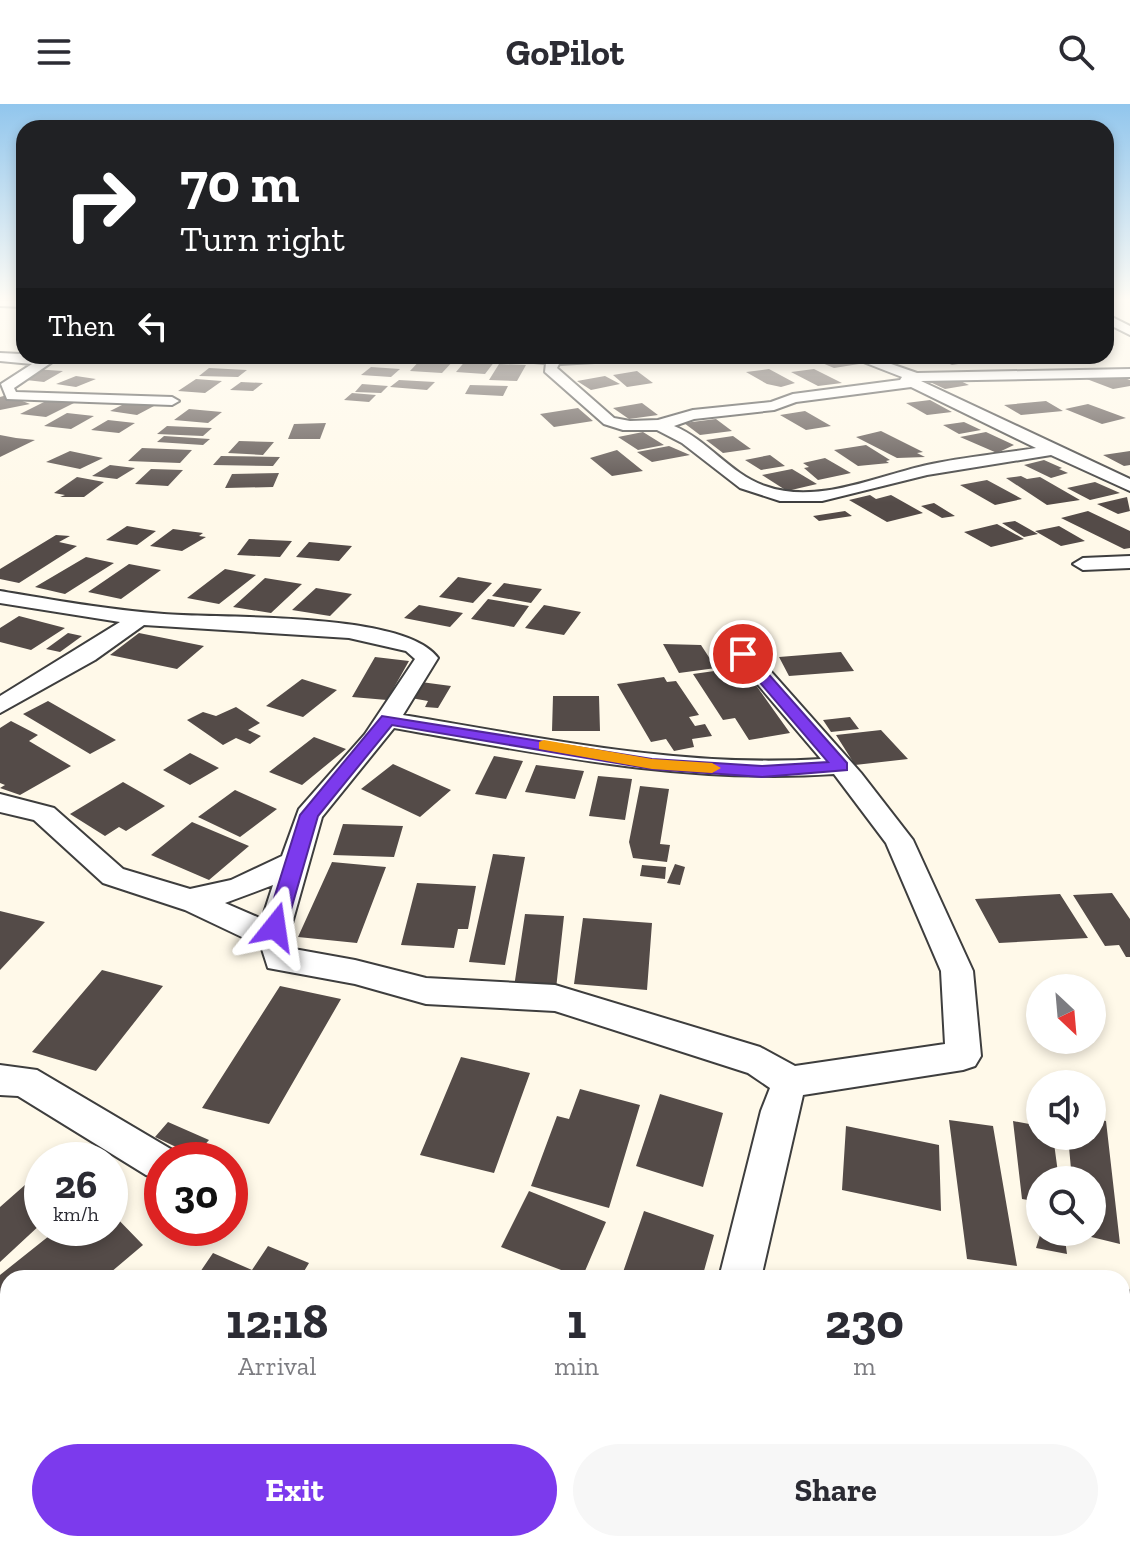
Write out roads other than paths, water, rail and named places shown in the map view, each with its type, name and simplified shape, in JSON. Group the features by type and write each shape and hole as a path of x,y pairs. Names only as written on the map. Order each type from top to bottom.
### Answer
{"street":[{"path":"35,369 6,387 12,396 172,401"},
{"path":"550,369 609,421 619,426 642,428 693,415 774,406 793,398 913,383"},
{"path":"883,369 1130,486"},
{"path":"885,369 916,377 1130,373"},
{"path":"659,425 691,441 758,490 787,496 830,494 931,469 1054,449"},
{"path":"1083,564 1130,562"},
{"path":"0,597 140,618 278,624 404,640 423,650 427,658 388,720 309,815 275,927 279,959 355,972 426,991 555,998 760,1062 790,1082 963,1056 957,971 899,840 841,766 743,654"},
{"path":"0,706 87,655 140,618"},
{"path":"388,720 652,764 762,771 841,766"},
{"path":"0,803 44,814 113,876 189,900 276,939"},
{"path":"189,900 239,889 292,863"},
{"path":"0,1080 24,1081 144,1153"},
{"path":"742,1270 779,1111 790,1082"}]}
